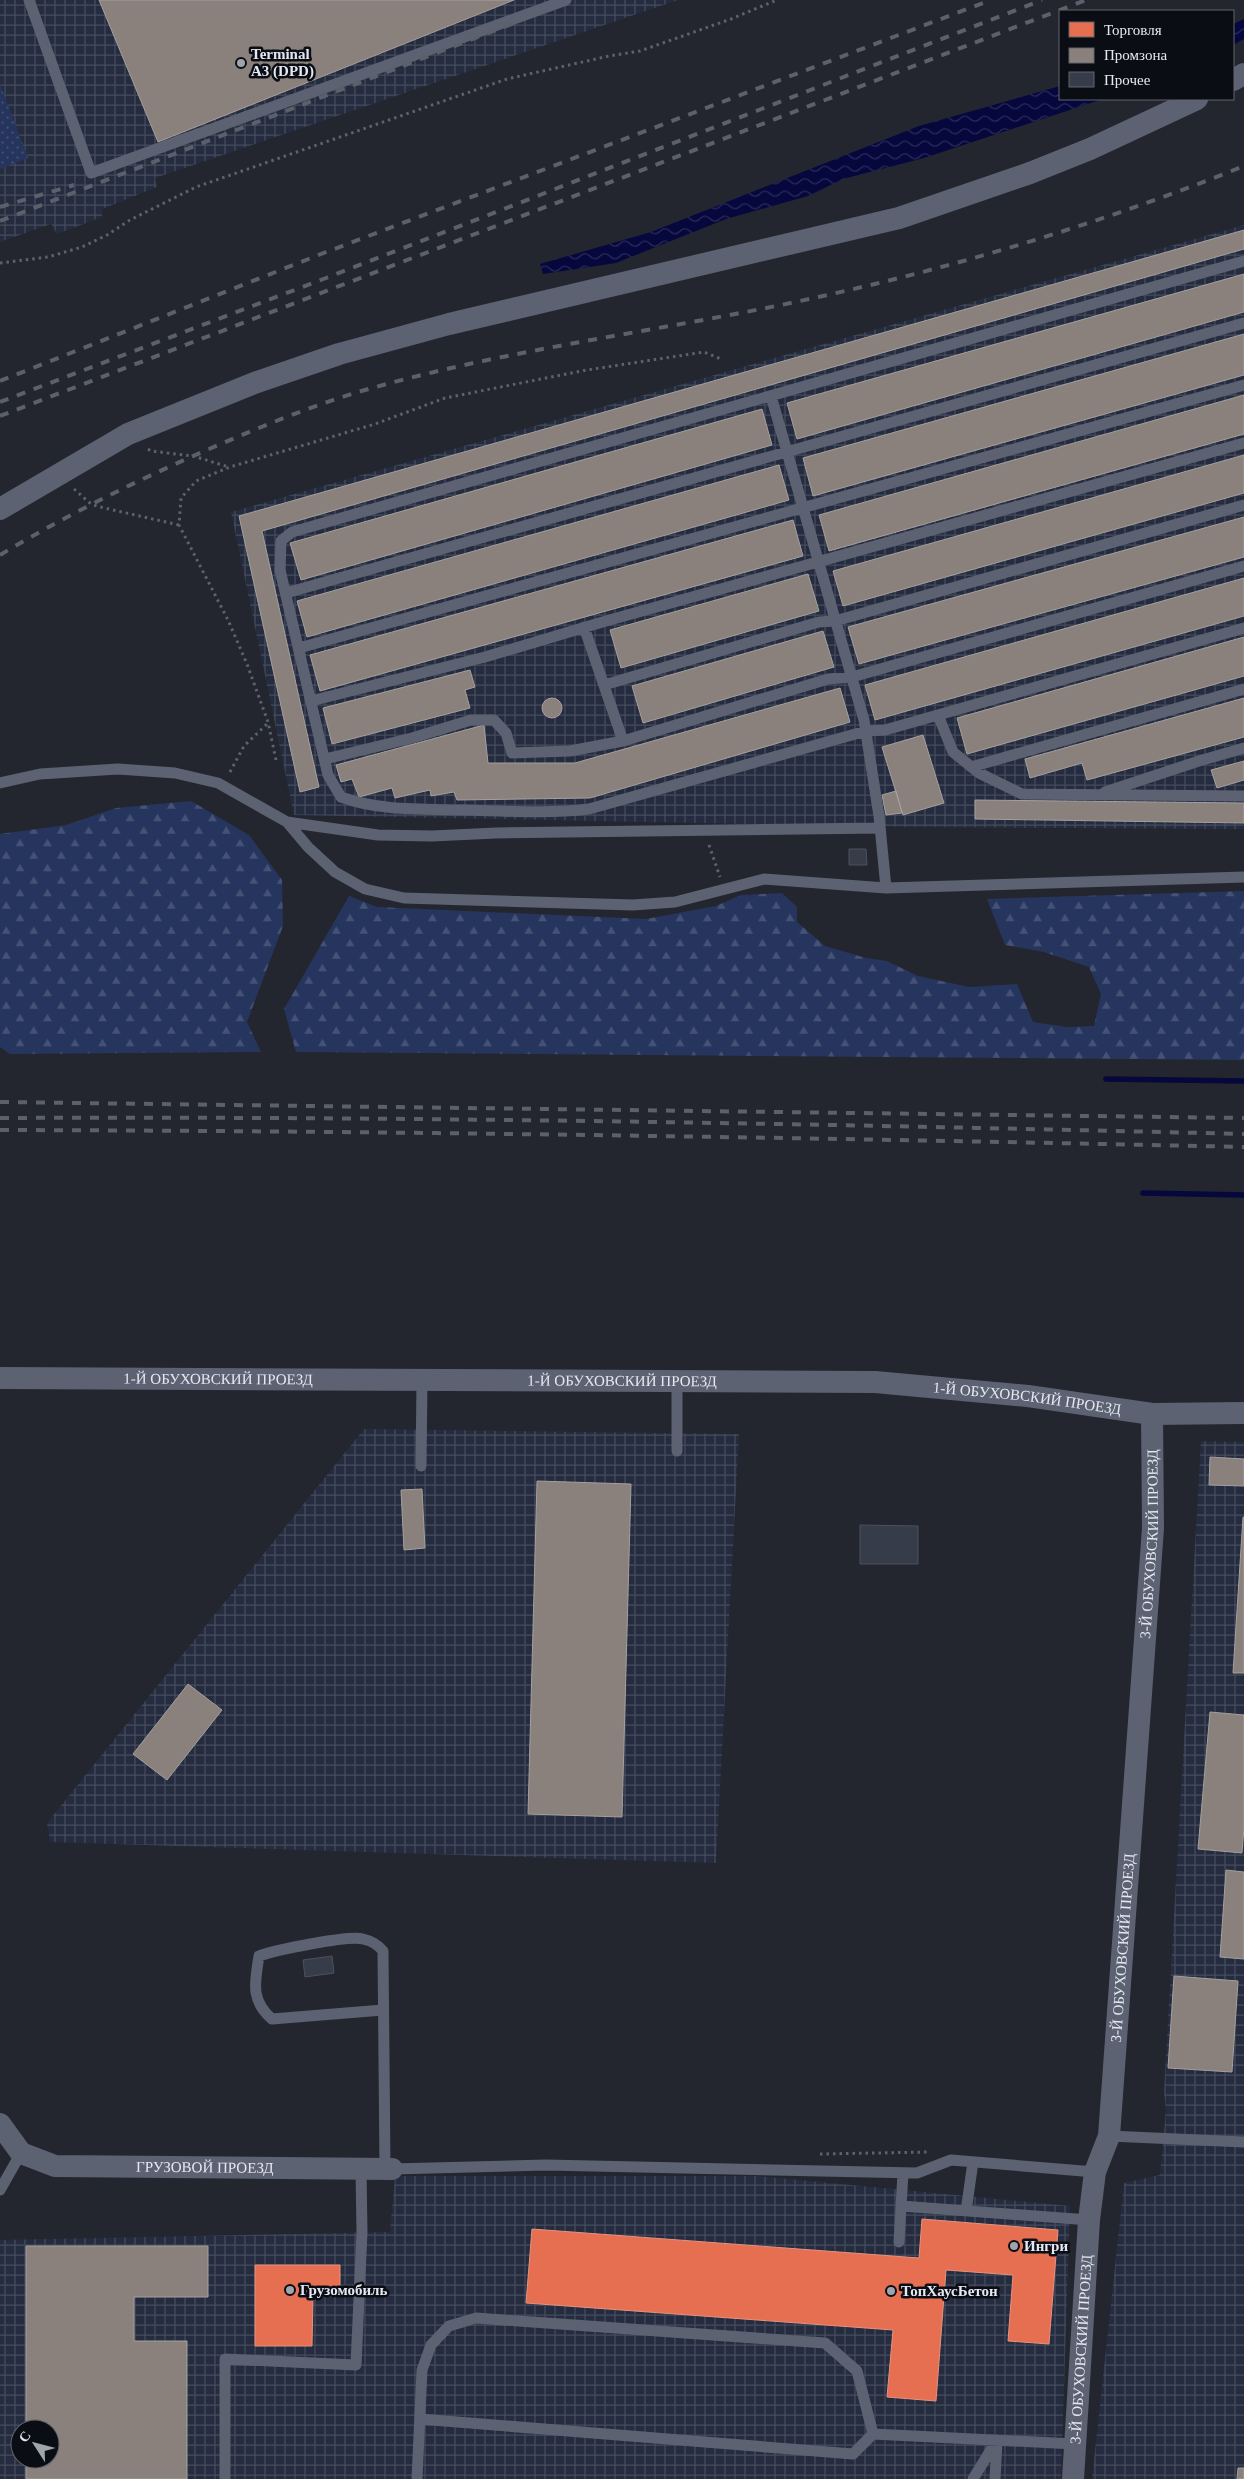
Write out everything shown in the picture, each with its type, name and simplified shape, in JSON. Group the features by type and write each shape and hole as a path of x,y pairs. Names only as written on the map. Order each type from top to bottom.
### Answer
{"street":[{"path":"0,509 128,434 248,385 339,354 448,324 899,218 1030,174 1090,149 1195,100"},
{"name":"1-Й ОБУХОВСКИЙ ПРОЕЗД","path":"0,1378 875,1382 1028,1396 1152,1414 1244,1413"},
{"name":"3-Й ОБУХОВСКИЙ ПРОЕЗД","path":"1073,2479 1089,2220 1096,2172 1109,2136 1153,1528 1152,1414"},
{"path":"0,2124 21,2153"},
{"name":"ГРУЗОВОЙ ПРОЕЗД","path":"21,2153 54,2166 389,2169"}],"lane":[{"path":"29,0 91,173 566,0"},
{"path":"1244,261 292,532 281,540 280,570 328,775 341,797 362,805 557,812 589,809 866,731 885,730 1244,628"},
{"path":"286,593 1244,323"},
{"path":"299,648 1244,385"},
{"path":"771,396 866,731 880,828 886,888"},
{"path":"311,701 485,657 584,627 1244,443"},
{"path":"604,685 819,622 835,621 1244,505"},
{"path":"325,759 412,738 471,720 494,720 506,733 512,753 570,751 623,741 828,680 852,678 1244,566"},
{"path":"584,627 623,741"},
{"path":"971,767 1244,689"},
{"path":"938,715 953,752 971,767 1022,794 1244,796"},
{"path":"1096,795 1244,748"},
{"path":"0,783 40,774 118,769 175,773 224,787 287,822 308,847 335,872 365,889 404,898 633,905 675,902 764,879 886,888 1244,877"},
{"path":"287,822 378,835 423,836 880,828"},
{"path":"421,1466 422,1381"},
{"path":"677,1382 677,1451"},
{"path":"384,2010 272,2019 261,2009 255,1992 259,1956 279,1949 361,1938 376,1943 383,1951 389,2169 546,2165 917,2174 950,2160 1096,2172"},
{"path":"1109,2136 1244,2142"},
{"path":"0,2190 21,2153"},
{"path":"966,2211 973,2162"},
{"path":"224,2479 225,2359 356,2365 362,2232 361,2170"},
{"path":"898,2242 903,2173"},
{"path":"901,2206 1089,2220"},
{"path":"418,2479 422,2370 431,2345 449,2326 476,2318 825,2343 857,2371 873,2434"},
{"path":"420,2419 853,2454 873,2434 1075,2444"},
{"path":"973,2479 997,2440"},
{"path":"994,2479 997,2440"}],"path":[{"path":"0,263 48,257 82,248 130,220 196,188 507,80 608,56 640,51 731,20 777,0"},
{"path":"276,760 268,722 228,620 180,525 181,498 196,481 230,467 375,424 445,398 486,388 704,352 721,359"},
{"path":"128,434 151,451 193,456 230,467"},
{"path":"56,476 69,484 91,504 180,525"},
{"path":"224,787 231,769 244,746 268,722"},
{"path":"703,830 724,888"}],"shaded area":[{"path":"0,0 678,0 155,178 157,187 102,209 102,217 57,234 51,224 0,242"},
{"path":"1244,225 1244,829 911,827 294,815 231,512"},
{"path":"364,1429 739,1434 716,1863 50,1842 47,1823"},
{"path":"1201,1441 1244,1442 1244,2479 1092,2479 1124,2183 1160,2175 1166,2110 1164,2092"},
{"path":"395,2176 757,2176 1070,2206 1061,2479 0,2479 0,2240 390,2232"}],"green space":[{"path":"0,84 28,158 0,169"},
{"path":"191,801 249,835 282,880 283,926 247,1022 261,1052 10,1054 0,1047 0,834 66,825 116,808"},
{"path":"1244,891 1244,1060 296,1052 284,1009 349,896 377,907 646,919 716,906 741,895 782,893 797,907 797,922 825,946 866,958 887,961 918,976 969,987 1017,984 1033,1022 1067,1027 1094,1026 1101,994 1089,967 1044,952 1005,945 987,899"}],"water":[{"path":"1244,19 1244,39 1234,44 1234,24"},
{"path":"1059,86 1059,100 1100,100 924,158 843,179 808,196 726,219 616,263 543,274 540,264 651,232 919,126"}],"building: Торговля":[{"path":"922,2219 1058,2230 1049,2344 1008,2341 1013,2275 946,2270 936,2401 887,2397 893,2330 526,2303 532,2229 919,2258"},
{"path":"255,2265 340,2265 340,2296 313,2296 312,2346 255,2346"}],"building: Промзона":[{"name":"Terminal A3 (DPD)","path":"99,0 514,0 158,142"},
{"path":"1244,230 1244,249 262,531 319,787 300,792 239,516"},
{"path":"1244,274 1244,312 797,439 787,403"},
{"path":"1244,334 1244,375 813,496 803,458"},
{"path":"1244,395 1244,434 829,551 819,515"},
{"path":"762,409 772,445 301,580 290,543"},
{"path":"1244,455 1244,493 843,606 833,571"},
{"path":"779,465 789,500 307,637 297,601"},
{"path":"1244,517 1244,557 859,664 848,627"},
{"path":"793,520 803,556 320,691 310,655"},
{"path":"808,574 819,611 621,668 610,630"},
{"path":"1244,578 1244,616 875,720 865,685"},
{"path":"823,631 834,667 643,723 632,686"},
{"path":"1244,637 1244,676 967,754 957,718"},
{"path":"470,670 475,687 465,690 470,708 332,744 323,708"},
{"path":"840,688 850,722 590,798 457,800 454,792 431,796 430,790 395,798 392,788 359,797 352,779 341,782 336,765 484,725 488,763 575,763"},
{"path":"552,698 559,701 562,708 559,715 552,718 545,715 542,708 545,701"},
{"path":"1244,698 1244,737 1087,780 1082,763 1030,778 1025,759"},
{"path":"923,735 944,803 903,815 882,747"},
{"path":"1244,761 1244,780 1217,788 1211,770"},
{"path":"896,791 902,813 886,815 882,795"},
{"path":"975,800 1244,803 1244,823 975,819"},
{"path":"1210,1457 1244,1459 1244,1486 1209,1485"},
{"path":"537,1481 631,1484 622,1817 528,1814"},
{"path":"422,1489 425,1548 404,1550 401,1490"},
{"path":"1243,1517 1244,1673 1233,1673"},
{"path":"188,1684 222,1710 167,1780 133,1754"},
{"path":"1210,1712 1244,1715 1244,1827 1242,1853 1198,1849"},
{"path":"1226,1870 1244,1872 1244,1959 1220,1957"},
{"path":"1174,1976 1238,1981 1232,2072 1168,2068"},
{"path":"26,2246 208,2246 208,2297 134,2297 134,2341 187,2341 187,2479 26,2479 26,2469 60,2469 60,2419 26,2419"},
{"path":"1238,2468 1244,2468 1244,2479 1237,2479"}],"building: Прочее":[{"path":"849,849 866,849 867,865 849,865"},
{"path":"860,1525 918,1526 918,1564 860,1564"},
{"path":"332,1956 334,1973 305,1977 303,1960"}],"waterway":[{"path":"1106,1079 1244,1081"},
{"path":"1143,1193 1244,1195"}],"railway":[{"path":"0,381 321,254 991,0"},
{"path":"0,402 326,278 1042,0"},
{"path":"1060,10 1086,0"},
{"path":"0,416 1059,10"},
{"path":"0,221 517,22"},
{"path":"0,555 82,509 166,468 276,421 347,395 478,362 766,308 930,270 1089,223 1244,166"},
{"path":"0,207 74,185"},
{"path":"0,1102 1244,1118"},
{"path":"0,1118 311,1118 933,1127 1244,1134"},
{"path":"0,1130 622,1136 1244,1147"}],"place":[{"name":"Terminal A3 (DPD)","path":"241,63"},
{"name":"Ингри","path":"1014,2246"},
{"name":"Грузомобиль","path":"290,2290"},
{"name":"ТопХаусБетон","path":"891,2291"}]}
